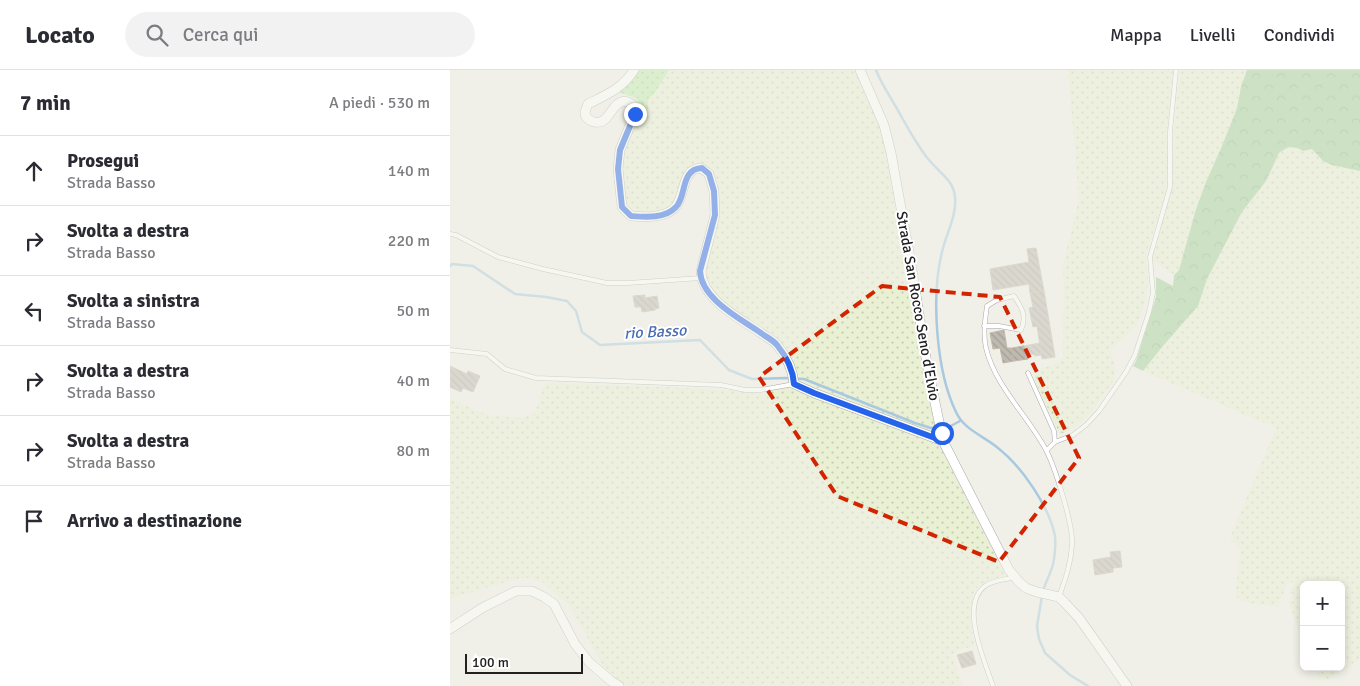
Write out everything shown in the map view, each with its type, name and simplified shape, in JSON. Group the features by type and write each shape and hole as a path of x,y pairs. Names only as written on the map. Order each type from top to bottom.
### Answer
{"street":[{"path":"634,70 629,78 616,90 588,104 585,113 586,117 591,121 599,123 604,121 618,103 624,101 632,104 635,114 620,150 618,169 622,207 631,216 650,217 668,213 680,202 689,173 696,168 702,168 709,174 714,191 715,215 700,271 704,286 710,295 722,306 776,344 790,366 794,379 814,393 942,437"},
{"name":"Strada San Rocco Seno d'Elvio","path":"860,70 884,125 942,437 1009,570 1017,580"},
{"path":"1017,580 1031,590 1056,596 1079,618 1127,686"},
{"path":"450,629 482,608 516,591 532,592 554,604 575,644 589,662 619,686"}],"lane":[{"path":"1047,450 1055,442 1073,435 1086,425 1099,411 1136,355 1153,293 1150,257 1170,188 1170,132 1176,70"},
{"path":"450,234 456,235 498,257 607,283 701,278"},
{"path":"984,326 999,326 1021,330 1025,321 1014,296 997,300 987,306 984,326 986,347 993,369 1047,450 1069,520 1073,543 1070,568 1056,596"},
{"path":"450,350 487,354 505,370 536,378 721,385 745,390 761,390 794,379"},
{"path":"1028,373 1054,431 1055,442"},
{"path":"993,686 978,639 973,612 976,598 983,588 992,582 1017,580"}],"highlighted area":[{"path":"882,286 1000,297 1079,458 999,562 837,496 759,377"}],"green space":[{"path":"639,70 669,70 648,100 645,121 638,118 638,99 618,92"},
{"path":"669,70 856,70 881,129 936,428 935,433 805,383 791,361 717,298 707,283 704,274 718,214 713,173 706,166 697,165 689,168 678,198 670,207 655,212 635,214 624,206 621,174 623,156 628,139 638,118 645,121 648,100"},
{"path":"1068,70 1173,70 1167,133 1168,164 1166,191 1146,255 1148,284 1145,302 1137,324 1126,337 1110,349 1116,370 1114,380 1091,413 1073,429 1060,434 1035,381 1035,375 1039,369 1058,363 1063,357 1063,266 1079,198"},
{"path":"1180,70 1247,70 1237,108 1196,209 1179,270 1174,275 1153,261 1152,256 1172,188 1174,127"},
{"path":"1247,70 1360,70 1360,171 1332,165 1323,161 1312,149 1303,151 1298,148 1288,147 1279,153 1266,181 1242,212 1207,279 1198,306 1143,371 1133,366 1156,297 1156,277 1173,286 1174,275 1179,270 1196,209 1237,108"},
{"path":"1288,147 1298,148 1303,151 1312,149 1360,171 1360,659 1345,669 1345,581 1300,581 1300,632 1290,608 1289,592 1295,584 1294,582 1287,584 1278,607 1243,602 1235,595 1241,549 1230,538 1276,428 1143,371 1198,306 1207,279 1242,212 1266,181 1279,153"},
{"path":"545,383 715,389 762,394 786,388 804,393 940,446 1006,577 996,578 979,585 974,593 970,612 974,645 952,654 963,686 626,686 605,668 570,606 541,581 531,578 516,579 456,597 450,601 450,398 489,415 518,418 535,412"},
{"path":"1316,671 1341,671 1326,681 1319,678"}],"building":[{"path":"1036,248 1044,291 1030,293 1029,284 993,290 990,269 1029,262 1027,249"},
{"path":"1044,291 1055,357 1042,359 1037,326 1033,327 1029,308 1033,307 1030,293"},
{"path":"645,295 645,298 657,296 659,308 642,312 641,307 635,307 633,296"},
{"path":"1004,330 1007,348 1012,348 1014,361 1003,363 1000,348 993,349 990,333"},
{"path":"1040,343 1041,355 1028,355 1028,359 1014,361 1012,348"},
{"path":"450,366 467,374 468,371 480,376 473,392 463,388 461,392 450,387"},
{"path":"1120,551 1122,567 1113,568 1113,572 1095,575 1093,560 1111,557 1110,552"},
{"path":"972,651 976,664 962,668 957,655"}],"waterway":[{"path":"876,70 926,157 949,182 954,191 954,211 942,252 937,290 937,333 944,376 956,412 964,424 1007,456 1025,476 1047,512 1055,536 1055,547 1052,567 1043,591"},
{"name":"rio Basso","path":"450,266 452,264 473,266 515,294 567,301 576,311 582,332 600,345 700,340 729,370 752,379 804,379 915,423 938,428"},
{"name":"rio Basso","path":"943,428 947,428 960,421"},
{"path":"1042,596 1037,626 1039,639 1045,653 1070,675 1088,686"}],"route":[{"path":"635,114 620,150 618,169 622,207 631,216 650,217 668,213 680,202 689,173 696,168 702,168 709,174 714,191 715,215 700,271 704,286 710,295 722,306 776,344 790,366 794,384 943,441 942,433"}]}
